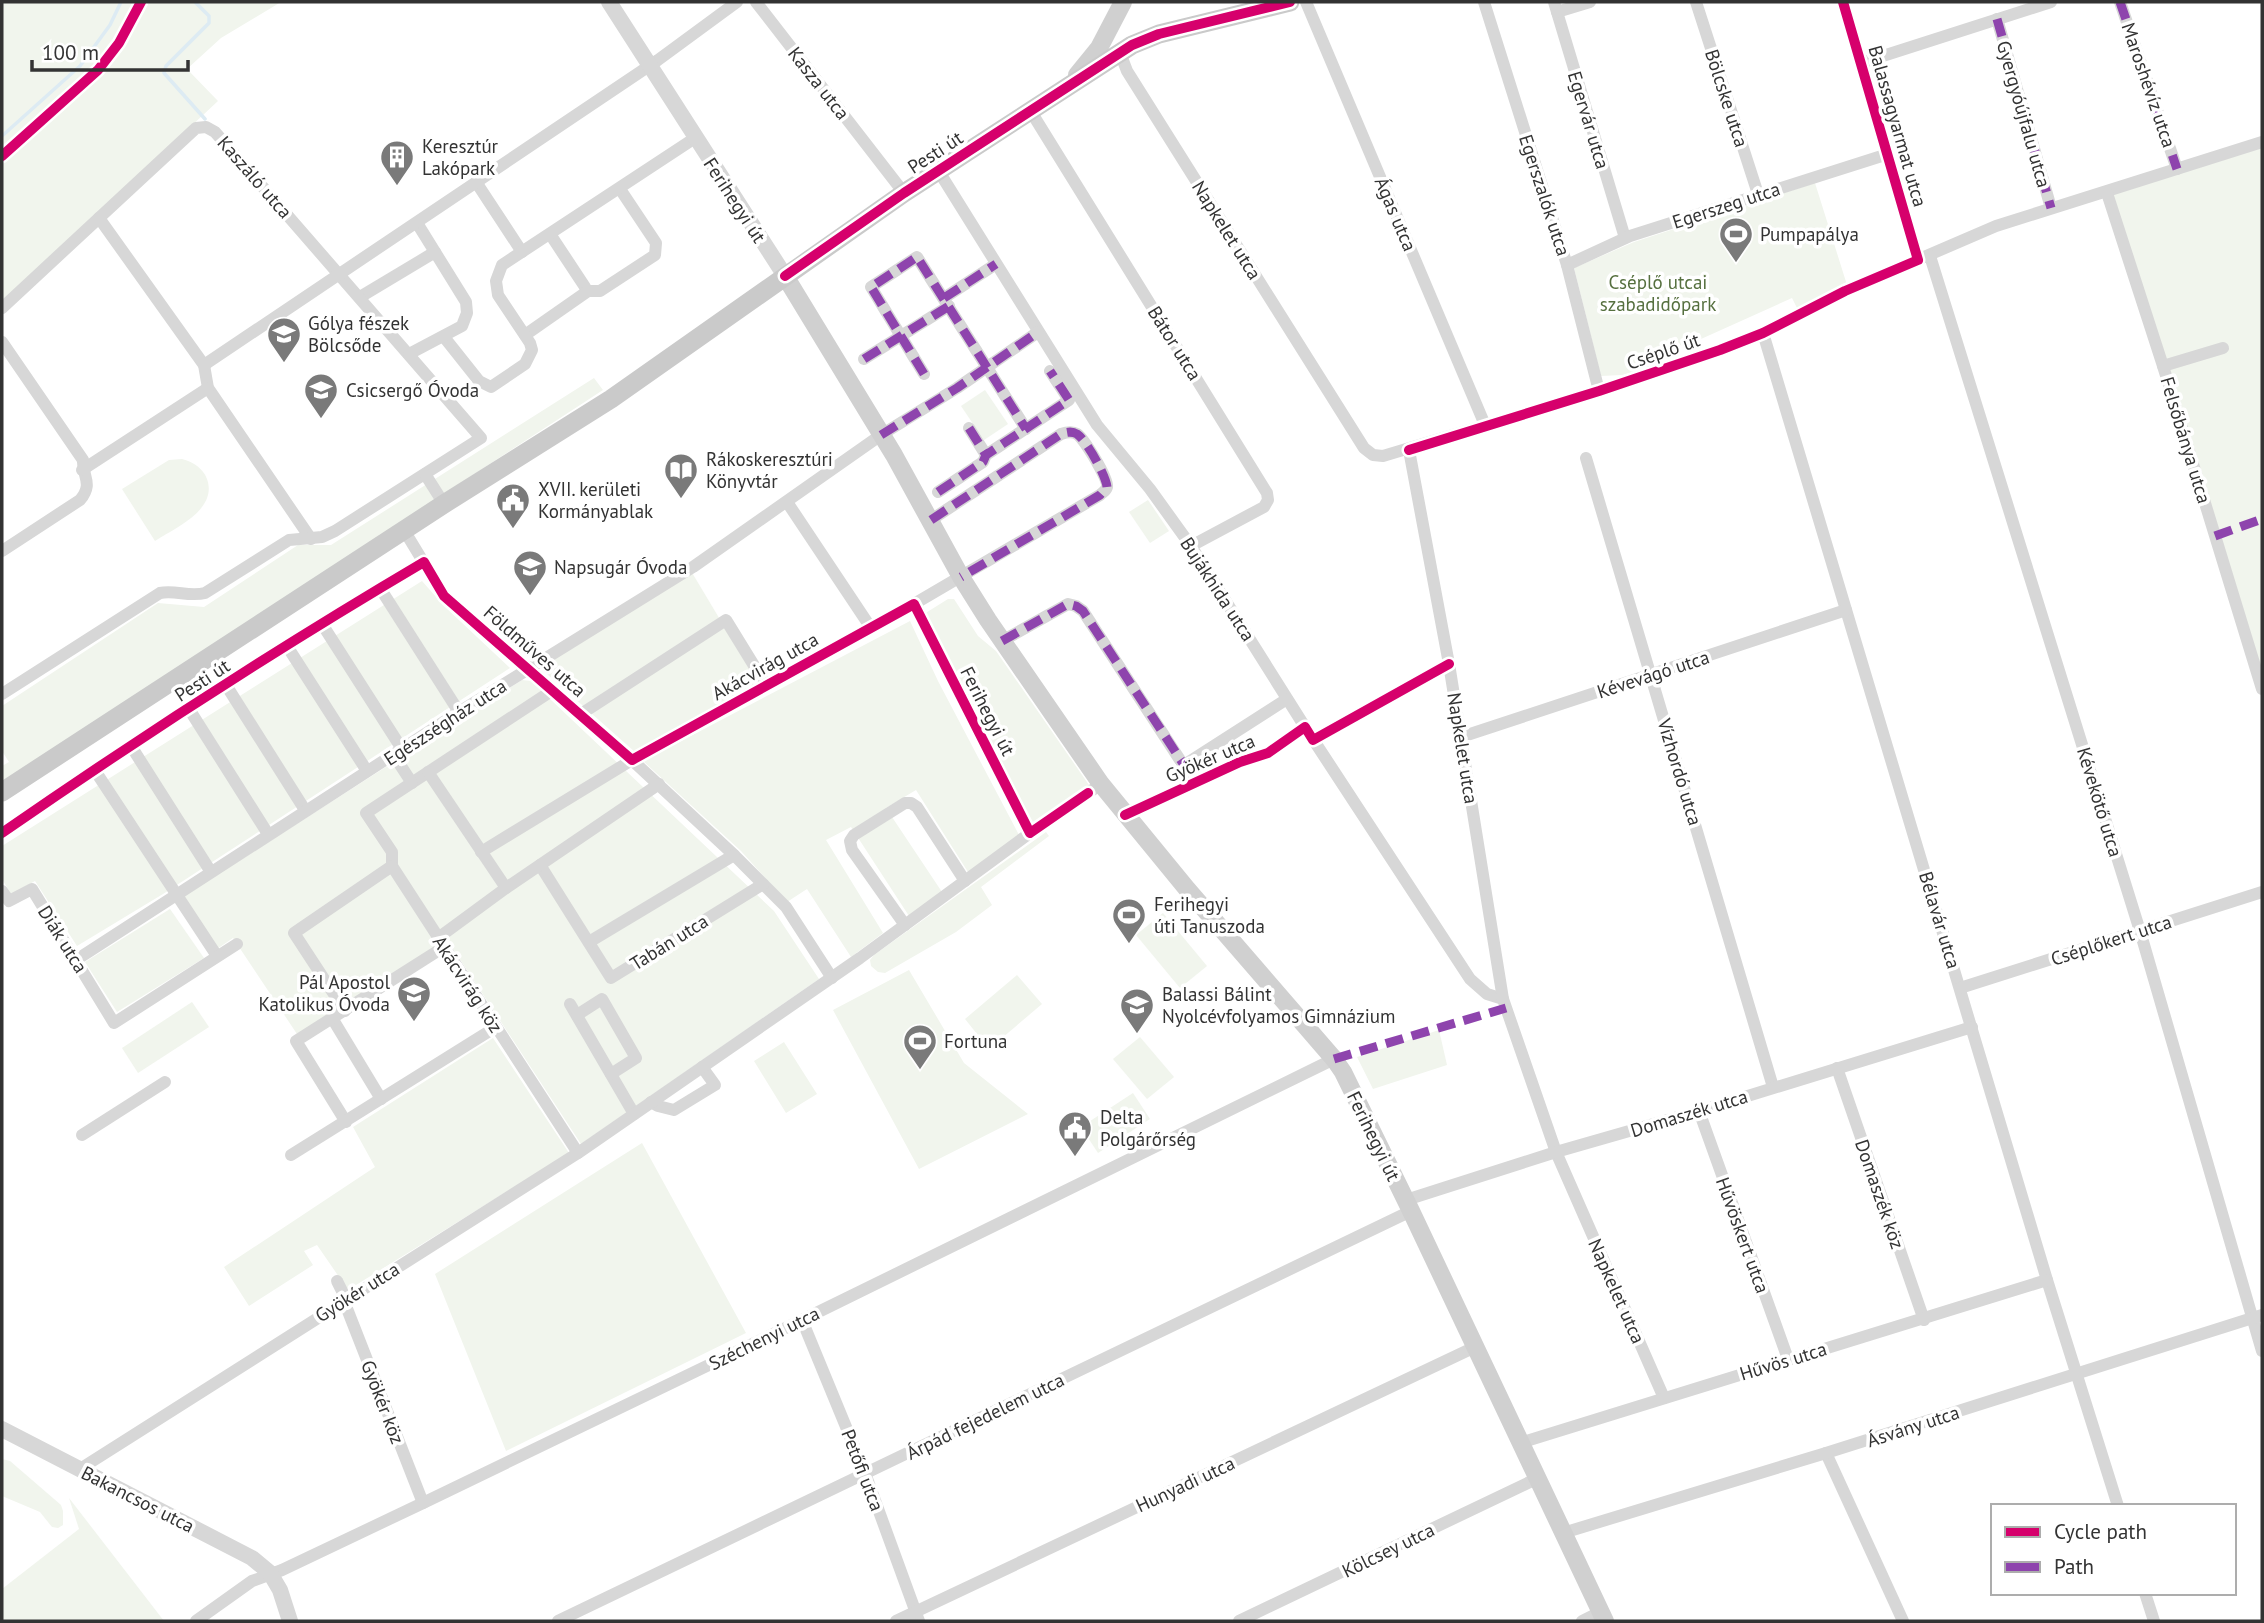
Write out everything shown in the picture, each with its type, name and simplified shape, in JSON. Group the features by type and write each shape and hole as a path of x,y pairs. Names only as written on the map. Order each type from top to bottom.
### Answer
{"main road":[{"path":"1120,50 1123,2"},
{"path":"1065,88 1092,59 1123,2"},
{"name":"Pesti út","path":"2,792 444,504 611,400 938,170 1035,117 1065,88 1120,50 1189,27 1290,2"},
{"name":"Ferihegyi út","path":"785,276 931,520 961,578 1101,784 1334,1059 1359,1102 1603,1617"}],"street":[{"name":"Ferihegyi út","path":"609,2 785,276"},
{"path":"204,365 650,65 737,2"},
{"name":"Kasza utca","path":"756,2 904,193"},
{"name":"Ágas utca","path":"1306,2 1485,425"},
{"name":"Egerszalók utca","path":"1484,2 1567,265 1599,391"},
{"path":"1555,7 1590,2"},
{"name":"Bölcske utca","path":"1696,2 1758,194"},
{"name":"Balassagyarmat utca","path":"1843,2 1888,155 1924,258"},
{"path":"1861,63 2051,2"},
{"name":"Maroshévíz utca","path":"2120,2 2177,169"},
{"name":"Egervár utca","path":"1555,7 1625,238"},
{"name":"Gyergyóújfalu utca","path":"1997,19 2051,208"},
{"name":"Napkelet utca","path":"1120,50 1127,71 1364,448 1373,455 1383,456 1409,450 1449,664 1503,999 1556,1152 1664,1398"},
{"name":"Bátor utca","path":"1035,117 1268,493 1264,507 1191,546"},
{"name":"Kaszáló utca","path":"2,308 196,128 206,127 215,132 481,438 425,474"},
{"path":"444,337 479,381 491,387 525,364 532,350 498,295 496,281 502,265 695,138"},
{"name":"Cséplő út","path":"1409,450 1714,352 1763,333 1845,291 1996,226 2262,142"},
{"name":"Egerszeg utca","path":"1567,265 1625,238 1888,155"},
{"name":"Bujákhida utca","path":"938,170 1097,425 1150,489 1191,546 1313,740 1469,979 1487,994 1503,999"},
{"path":"476,182 522,252"},
{"path":"525,335 589,291 600,291 654,254 656,243 620,189"},
{"name":"Felsőbánya utca","path":"2107,192 2164,366 2262,689"},
{"path":"99,218 204,365 208,388 311,539"},
{"path":"409,354 462,326 467,313 466,302 417,223"},
{"path":"550,234 585,287"},
{"path":"360,298 435,252"},
{"path":"924,374 871,287 917,257 1026,429"},
{"name":"Kévekötő utca","path":"1924,258 2140,931 2257,1317 2262,1351"},
{"path":"864,359 901,336 996,264"},
{"path":"881,435 1038,332"},
{"name":"Bélavár utca","path":"1763,333 2047,1280 2117,1504"},
{"path":"2,342 83,460 82,470 88,481 86,493 80,500 2,551"},
{"path":"2164,366 2223,348"},
{"path":"939,492 983,462 986,455 1069,400 1050,371"},
{"path":"82,470 208,388"},
{"path":"969,428 986,455"},
{"path":"931,520 1061,434 1068,432 1079,436 1106,478 1107,487 1100,495 961,578"},
{"name":"Egészségház utca","path":"76,960 305,810 693,567 881,435"},
{"name":"Vízhordó utca","path":"1586,458 1773,1087"},
{"path":"2,694 160,593 205,593 289,540 322,537 335,531 425,474 444,504"},
{"path":"787,502 871,628"},
{"name":"Földműves utca","path":"404,530 444,596 581,714 734,855 786,907 832,978"},
{"name":"Pesti út","path":"2,833 94,769 321,624 424,562"},
{"name":"Akácvirág utca","path":"481,852 632,760 961,578"},
{"path":"380,588 459,712"},
{"name":"Ferihegyi út","path":"914,604 1030,833"},
{"path":"1002,641 1068,604 1083,611 1195,783"},
{"name":"Kévevágó utca","path":"1461,737 1846,610"},
{"name":"Földműves utca","path":"581,714 726,620 766,685"},
{"path":"321,624 398,752 412,783"},
{"path":"287,646 367,771"},
{"path":"1313,740 1449,664"},
{"path":"226,685 305,810"},
{"name":"Egészségház utca","path":"366,813 553,690"},
{"path":"1184,765 1287,699"},
{"name":"Pesti út","path":"190,709 268,834"},
{"name":"Gyökér utca","path":"1125,815 1240,762 1268,752 1305,727"},
{"path":"131,746 211,872"},
{"path":"94,769 217,956 237,943"},
{"path":"429,772 506,888"},
{"path":"346,1122 296,1041 345,1011 441,942 506,888 659,784"},
{"name":"Gyökér utca","path":"80,1469 578,1153 832,978 1101,784"},
{"path":"905,925 852,850 850,841 854,835 905,803 911,803 917,807 965,881"},
{"name":"Akácvirág köz","path":"366,813 392,852 392,866 578,1153"},
{"name":"Tabán utca","path":"589,942 734,855"},
{"path":"345,1011 294,933 392,866"},
{"name":"Tabán utca","path":"540,866 611,978 763,884"},
{"name":"Diák utca","path":"2,891 9,901 32,889 114,1023 217,956"},
{"name":"Cséplőkert utca","path":"1960,988 2262,892"},
{"path":"611,1073 636,1058 602,999 573,1010 634,1114"},
{"path":"332,1018 382,1099"},
{"path":"291,1155 496,1027"},
{"name":"Domaszék utca","path":"1408,1206 1556,1152 1972,1027"},
{"name":"Széchenyi utca","path":"196,1621 252,1581 282,1570 423,1503 1334,1059"},
{"path":"651,1102 674,1110 715,1084 702,1067"},
{"name":"Domaszék köz","path":"1837,1068 1924,1320"},
{"path":"82,1135 165,1083"},
{"name":"Hűvöskert utca","path":"1699,1111 1787,1359"},
{"name":"Árpád fejedelem utca","path":"558,1621 865,1474 1408,1206"},
{"name":"Hűvös utca","path":"1520,1443 2047,1280"},
{"name":"Gyökér köz","path":"337,1282 423,1503"},
{"name":"Ásvány utca","path":"1563,1533 2257,1317"},
{"name":"Petőfi utca","path":"802,1320 865,1474 917,1617"},
{"name":"Hunyadi utca","path":"896,1621 917,1617 1475,1347"},
{"name":"Bakancsos utca","path":"2,1430 252,1558 270,1573"},
{"path":"1826,1453 1903,1621"},
{"name":"Kölcsey utca","path":"1239,1621 1536,1479"},
{"path":"270,1573 280,1590 290,1621"},
{"path":"2146,1595 2154,1621"},
{"path":"1582,1621 1603,1617"}],"green space":[{"path":"2,2 281,2 221,38 187,69 218,101 2,303"},
{"path":"2262,142 2262,689 2107,193"},
{"name":"Cséplő utcai szabadidőpark","path":"1815,183 1847,285 1797,308 1792,298 1701,339 1647,357 1649,367 1622,375 1601,376 1574,268 1634,242"},
{"path":"594,378 603,390 2,782 2,766 9,762 2,751 2,706 158,603 204,607 298,545 331,545"},
{"path":"985,390 1008,424 984,440 961,406"},
{"path":"182,459 197,466 205,475 209,490 206,500 193,517 155,541 122,489 169,460"},
{"path":"1148,500 1169,531 1150,543 1129,512"},
{"path":"691,571 758,683 635,752 538,666"},
{"path":"422,581 444,606 510,668 163,894 77,946 35,881 11,894 2,879 2,846"},
{"path":"948,599 954,599 978,636 996,651 1089,785 1033,825 1030,824 924,614"},
{"path":"910,621 938,681 1019,835 968,872 916,790 886,808 942,892 909,916 851,827 826,840 883,933 851,957 807,889 787,902 741,851 643,761"},
{"path":"522,680 531,681 774,911 819,979 581,1144 448,941 297,1034 233,938 217,949 184,896"},
{"path":"1046,832 1049,836 981,887 992,905 956,932 885,973 878,972 871,966 870,960 874,955"},
{"path":"170,909 204,958 117,1012 85,962"},
{"path":"1163,913 1207,966 1180,988 1136,935"},
{"name":"Fortuna","path":"909,970 964,1063 1028,1114 919,1169 833,1010"},
{"path":"1017,975 1042,1004 989,1049 965,1019"},
{"path":"192,1002 209,1027 138,1073 122,1048"},
{"path":"1439,1030 1447,1065 1373,1089 1357,1057"},
{"path":"1140,1037 1174,1077 1147,1099 1113,1059"},
{"path":"493,1038 569,1153 348,1290 317,1245 304,1251 313,1265 249,1306 224,1267 375,1167 353,1127"},
{"path":"784,1042 817,1094 786,1113 754,1061"},
{"path":"1133,1093 1150,1119 1098,1153 1081,1127"},
{"path":"642,1143 746,1333 506,1451 435,1274"},
{"path":"2,1459 10,1461 61,1505 63,1525 52,1527 40,1512 2,1496"},
{"path":"69,1498 164,1621 2,1621 2,1589 79,1529"}],"waterway":[{"path":"2,136 80,66 110,25 121,2"},
{"path":"195,2 209,16 209,23 166,66 164,73 205,119"}],"marked path":[{"path":"2120,2 2177,169"},
{"path":"1997,19 2051,208"},
{"path":"924,374 871,287 917,257 1026,429"},
{"path":"944,298 996,264"},
{"path":"864,359 949,306"},
{"path":"881,435 957,388 1038,332"},
{"path":"938,492 983,462 986,455 1069,400 1050,371"},
{"path":"969,428 986,455"},
{"path":"931,520 1061,434 1077,434 1095,459 1107,487 1100,495 961,577"},
{"path":"2215,536 2262,519"},
{"path":"1002,641 1068,604 1076,606 1083,611 1184,765"},
{"path":"1334,1059 1506,1008"}],"cycle path":[{"path":"2,156 98,70 119,43 141,2"},
{"path":"785,276 904,193 1132,45 1159,34 1290,2"},
{"path":"1409,450 1720,350 1763,333 1845,291 1918,260 1843,2"},
{"path":"2,833 210,694 424,562 444,596 632,760 914,604 1030,833 1088,793"},
{"path":"1125,815 1240,762 1268,753 1305,727 1313,740 1449,664"}],"place":[{"name":"Keresztúr Lakópark","path":"397,187"},
{"name":"Pumpapálya","path":"1736,264"},
{"name":"Gólya fészek Bölcsőde","path":"284,364"},
{"name":"Csicsergő Óvoda","path":"321,420"},
{"name":"Rákoskeresztúri Könyvtár","path":"681,500"},
{"name":"XVII. kerületi Kormányablak","path":"513,530"},
{"name":"Napsugár Óvoda","path":"530,597"},
{"name":"Ferihegyi úti Tanuszoda","path":"1129,945"},
{"name":"Pál Apostol Katolikus Óvoda","path":"414,1023"},
{"name":"Balassi Bálint Nyolcévfolyamos Gimnázium","path":"1137,1035"},
{"name":"Fortuna","path":"920,1071"},
{"name":"Delta Polgárőrség","path":"1075,1158"}]}
